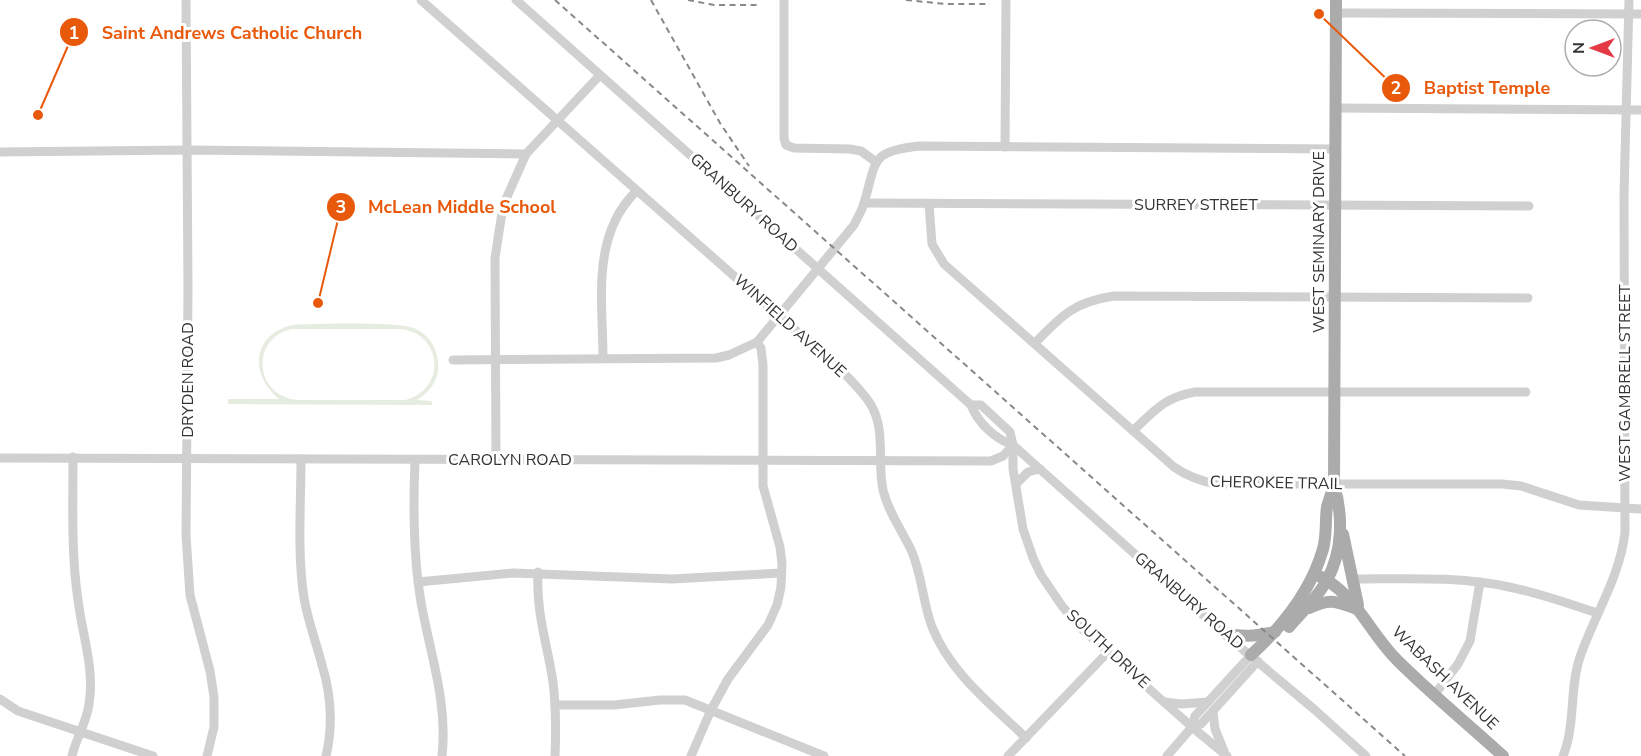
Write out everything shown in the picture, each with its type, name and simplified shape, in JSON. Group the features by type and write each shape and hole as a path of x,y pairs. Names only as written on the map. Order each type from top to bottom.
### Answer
{"main road":[{"name":"WEST SEMINARY DRIVE","path":"1255,658 1290,614 1315,574 1324,548 1327,507 1334,485 1336,6"},
{"name":"WEST SEMINARY DRIVE","path":"1255,658 1303,611 1327,579 1336,556 1340,522 1340,505 1334,485"},
{"path":"1340,522 1359,609"},
{"name":"WABASH AVENUE","path":"1315,574 1327,579 1344,592 1391,653 1503,756"},
{"path":"1303,611 1326,600 1337,601 1359,609"},
{"path":"1222,632 1251,637 1276,631"}],"street":[{"name":"DRYDEN ROAD","path":"186,0 188,150 186,535 190,595 210,671 214,697 214,727 207,756"},
{"name":"WINFIELD AVENUE","path":"421,0 844,373 872,406 878,423 883,491 913,553 932,625 946,657 972,688 1026,738"},
{"name":"GRANBURY ROAD","path":"516,0 971,405 975,416 1001,441 1013,445 1222,632 1255,658 1366,756"},
{"path":"784,0 784,138 786,145 794,148 861,151 876,162"},
{"path":"1005,147 1006,0"},
{"name":"WEST GAMBRELL STREET","path":"1563,756 1570,734 1578,665 1619,566 1624,547 1626,509 1624,194 1629,0"},
{"path":"1336,6 1641,14"},
{"path":"496,460 495,258 499,223 508,193 526,154 600,75"},
{"path":"1336,108 1641,110"},
{"path":"453,360 716,358 757,342 854,225 864,203 872,168 892,150 905,147 1336,149"},
{"path":"0,152 188,150 526,154"},
{"path":"603,358 602,269 609,235 615,220 636,190"},
{"name":"SURREY STREET","path":"864,203 1529,206"},
{"name":"CHEROKEE TRAIL","path":"929,204 932,244 944,264 1174,467 1186,475 1216,484 1502,484 1521,486 1580,505 1641,509"},
{"path":"1035,343 1063,314 1094,299 1114,296 1528,298"},
{"path":"691,756 711,710 728,679 768,625 777,605 781,573 780,547 763,486 763,365 757,342"},
{"path":"1133,431 1158,406 1183,394 1208,392 1526,392"},
{"name":"CAROLYN ROAD","path":"0,458 991,461 1003,456 1013,445"},
{"name":"SOUTH DRIVE","path":"1013,445 1013,469 1023,529 1041,576 1062,606 1084,631 1192,728 1227,756"},
{"path":"72,756 89,706 90,690 88,661 77,599 73,458"},
{"path":"301,459 302,579 306,611 323,667 329,697 330,732 326,756"},
{"path":"415,460 414,530 418,582 442,702 444,727 442,756"},
{"path":"1017,483 1028,472 1040,469"},
{"path":"418,582 486,574 538,572 663,579 781,573"},
{"path":"538,572 538,608 553,681 555,756"},
{"path":"1352,579 1480,582 1511,587 1599,613"},
{"path":"1435,694 1458,664 1470,640 1480,582"},
{"path":"1008,756 1108,652"},
{"name":"WEST SEMINARY DRIVE","path":"1192,728 1195,716 1255,658"},
{"name":"WEST SEMINARY DRIVE","path":"1167,756 1192,728 1202,724 1213,712 1255,658"},
{"path":"0,699 18,711 153,756"},
{"path":"555,705 614,705 685,700 806,752 824,756"},
{"path":"1164,702 1182,704 1208,702"},
{"path":"1213,712 1219,743 1227,756"}],"shaded area":[{"path":"337,324 393,325 416,329 428,338 437,357 436,379 426,393 417,400 432,401 432,405 228,404 228,399 279,399 263,379 259,357 262,347 278,330 292,325","holes":["292,329 400,329 414,333 425,340 432,351 434,362 433,374 428,385 419,394 405,400 297,400 283,396 272,388 265,378 264,354 269,343 278,334"]}],"railway":[{"path":"555,0 1405,756"},
{"path":"651,0 720,123 749,166"},
{"path":"688,0 714,5 760,5"},
{"path":"906,0 946,4 990,4"}],"place":[{"name":"Baptist Temple","path":"1319,14"},
{"name":"Saint Andrews Catholic Church","path":"38,115"},
{"name":"McLean Middle School","path":"318,303"}]}
